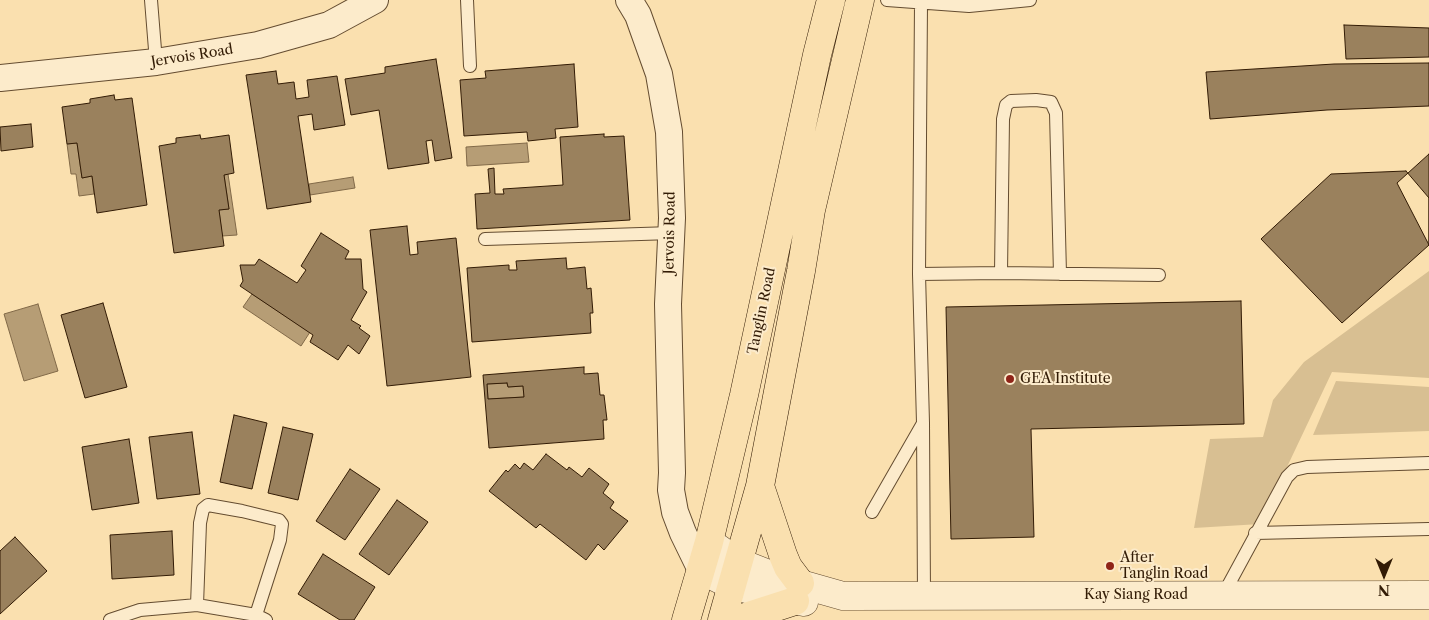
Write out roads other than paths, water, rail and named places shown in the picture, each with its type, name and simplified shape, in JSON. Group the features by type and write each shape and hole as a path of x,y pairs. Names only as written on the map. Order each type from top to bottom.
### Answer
{"main road":[{"name":"Tanglin Road","path":"686,620 709,542 744,395 817,55 831,0"},
{"path":"722,620 760,486 801,271 810,210 860,0"},
{"path":"736,620 798,592 783,555 760,486"}],"street":[{"name":"Jervois Road","path":"0,78 156,62 258,45 328,25 374,0"},
{"name":"Jervois Road","path":"628,0 638,16 659,74 669,132 672,233 668,304 671,490 675,512 685,538 701,570"},
{"path":"672,473 688,496 697,520 709,542 734,574"},
{"path":"701,570 734,574"},
{"name":"Kay Siang Road","path":"734,574 776,577 798,592 826,602 843,596 1429,595"}],"lane":[{"path":"152,0 156,62"},
{"path":"467,0 470,66"},
{"path":"886,0 922,1 969,6 1030,0"},
{"path":"922,1 919,274 923,423 924,596"},
{"path":"1001,273 1004,112 1006,105 1011,101 1036,100 1051,102 1056,113 1060,274"},
{"path":"485,239 672,233"},
{"path":"919,274 1159,275"},
{"path":"872,512 923,423"},
{"path":"1223,595 1255,533 1287,477 1294,470 1307,467 1429,464"},
{"path":"110,620 140,610 197,606 261,617 280,540 282,524 279,520 208,505 203,509 200,523 197,606"},
{"path":"1255,533 1429,529"}],"place":[{"name":"GEA Institute","path":"1010,379"},
{"name":"After Tanglin Road","path":"1110,566"}]}
